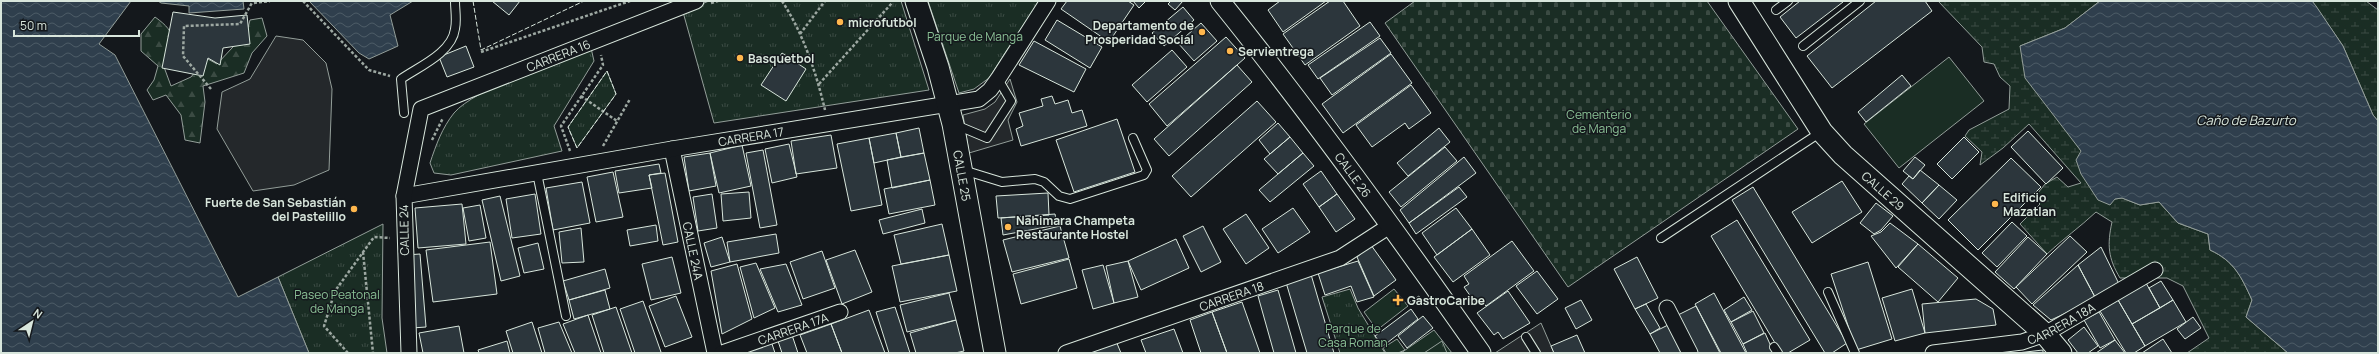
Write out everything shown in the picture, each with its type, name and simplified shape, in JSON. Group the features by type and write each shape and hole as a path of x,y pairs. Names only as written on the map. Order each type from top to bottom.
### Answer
{"main road":[{"name":"CALLE 25","path":"916,1 951,114 995,353"},
{"name":"CALLE 29","path":"1738,1 1822,132 1843,155 2045,334 2061,353"}],"street":[{"name":"CARRERA 16","path":"421,109 696,1"},
{"name":"CARRERA 17","path":"404,196 672,149 951,114 990,90 998,80 1048,1"},
{"name":"CALLE 26","path":"1220,1 1276,70 1391,225 1481,353"},
{"name":"CALLE 24","path":"409,353 404,240 404,196 421,109"},
{"name":"CALLE 24A","path":"672,149 715,353"},
{"name":"CARRERA 18","path":"1066,353 1340,258 1391,225"},
{"name":"CARRERA 18A","path":"1933,353 2022,342 2045,334 2156,270"},
{"path":"1667,308 1690,353"},
{"name":"CARRERA 17A","path":"722,353 840,312"}],"lane":[{"path":"404,113 401,79 441,52 451,39 455,30 455,1"},
{"path":"1776,10 1788,1"},
{"path":"1803,46 1858,1"},
{"path":"951,114 987,138 1011,101 998,80"},
{"path":"1661,238 1822,132"},
{"path":"962,170 1002,182 1035,179 1044,182 1059,196 1070,199 1144,175 1147,170 1133,138"},
{"path":"537,173 566,316"},
{"path":"1828,292 1855,353"},
{"path":"1526,337 1536,353"}],"path":[{"path":"211,89 183,56 184,26 240,24 253,2 270,1"},
{"path":"303,1 369,70 401,79"},
{"path":"481,52 630,1"},
{"path":"782,1 800,34 819,84 825,110"},
{"path":"800,34 825,1"},
{"path":"819,84 891,2 897,1"},
{"path":"571,153 561,126 603,65 601,50"},
{"path":"581,96 617,121"},
{"path":"602,146 630,99"},
{"path":"817,111 832,109"},
{"path":"596,148 610,145"},
{"path":"564,155 577,152"},
{"path":"348,353 324,326 335,291 374,237 404,240"},
{"path":"363,251 374,353"}],"green space":[{"path":"709,1 901,1 929,90 714,123 683,12"},
{"name":"Parque de Manga","path":"928,1 1039,1 989,78 974,89 959,93"},
{"name":"Cementerio de Manga","path":"1415,1 1707,1 1798,129 1568,287 1385,23"},
{"path":"1938,1 2100,1 2065,28 2020,46 2070,135 2115,199 2122,198 2140,205 2159,202 2178,223 2208,234 2210,250 2231,264 2236,270 2252,300 2246,317 2288,353 2187,353 2209,338 2183,286 2167,278 2120,278 2111,258 2109,245 2112,222 2096,212 2047,254 2020,224 2040,204 2034,198 2045,184 2057,177 2068,187 2081,183 2029,124 2003,148 1980,165 1982,152 1965,136 1969,130 2009,109 2010,86 2000,77 1994,64 1984,62 1982,47"},
{"path":"2312,1 2366,1 2378,10 2378,121 2373,115 2343,46"},
{"path":"155,17 168,28 171,34 172,45 164,67 171,86 191,77 206,58 217,64 247,32 250,20 262,18 267,36 252,53 244,73 203,86 205,102 200,143 185,140 181,115 166,95 153,100 147,90 154,80 158,66 141,51 141,34"},
{"path":"591,48 594,61 554,126 562,151 451,175 434,173 430,163 440,137 454,113 465,104 480,94 518,76"},
{"path":"1949,57 1984,101 1899,168 1864,124"},
{"path":"607,71 616,94 577,148 568,127"},
{"name":"Paseo Peatonal de Manga","path":"383,224 382,318 387,353 309,353 278,277"},
{"name":"Parque de Casa Roman","path":"1350,289 1358,308 1385,353 1340,353 1322,297"},
{"path":"1394,289 1408,306 1377,330 1364,312"},
{"path":"1434,330 1452,353 1401,353"},
{"path":"1397,339 1405,350 1398,353 1386,353 1383,348"},
{"path":"1442,341 1447,353 1424,353"}],"shaded area":[{"path":"276,36 303,40 326,63 332,89 329,170 294,185 253,191 217,129 222,92 250,79"},
{"path":"1010,79 1017,102 1008,120 1013,140 969,153 963,115 985,109 995,102"},
{"path":"1541,323 1554,353 1495,353"}],"water":[{"path":"1,1 131,1 99,44 115,55 238,297 278,277 309,353 1,353"},
{"path":"158,1 243,1 244,9 189,13 189,6 161,3"},
{"path":"309,1 413,1 390,15 398,46 369,59 359,53"},
{"name":"Caño de Bazurto","path":"2100,1 2312,1 2316,6 2343,46 2373,115 2378,121 2378,353 2288,353 2246,317 2252,300 2236,270 2231,264 2210,250 2208,234 2178,223 2159,202 2140,205 2122,198 2115,199 2110,205 2098,200 2081,174 2076,160 2081,151 2025,78 2020,46 2065,28"}],"building":[{"path":"492,1 520,1 509,15"},
{"path":"1067,1 1128,1 1134,5 1109,42 1061,9"},
{"path":"1133,1 1146,1 1139,8"},
{"path":"1171,1 1183,1 1175,10 1168,4"},
{"path":"1280,1 1326,1 1283,32 1268,10"},
{"path":"1330,1 1343,1 1360,26 1305,65 1283,34"},
{"path":"1800,1 1843,2 1796,38 1780,17"},
{"path":"1876,1 1925,1 1932,11 1832,88 1807,56"},
{"path":"1183,7 1194,20 1164,46 1152,33"},
{"path":"173,12 215,18 247,15 250,44 223,48 220,65 208,58 203,76 162,68"},
{"path":"1057,20 1102,47 1090,68 1045,40"},
{"path":"1370,22 1380,36 1318,79 1308,65"},
{"path":"1201,23 1217,41 1194,61 1178,43"},
{"path":"1226,37 1245,58 1167,126 1149,104"},
{"path":"1380,38 1391,53 1332,95 1320,78"},
{"path":"1034,41 1086,69 1074,92 1019,65"},
{"path":"466,46 474,67 447,77 439,57"},
{"path":"1172,50 1187,67 1147,102 1132,85"},
{"path":"782,53 806,69 786,101 761,85"},
{"path":"1391,54 1412,83 1343,133 1322,104"},
{"path":"1237,65 1252,82 1169,156 1154,139"},
{"path":"1902,75 1911,86 1866,122 1858,112"},
{"path":"1411,85 1431,113 1409,129 1405,123 1372,147 1356,125"},
{"path":"1052,96 1055,104 1068,100 1072,113 1082,110 1087,126 1021,146 1016,129 1023,126 1019,113 1043,106 1041,99"},
{"path":"1257,101 1276,122 1191,197 1172,176"},
{"path":"1117,119 1135,172 1074,192 1056,140"},
{"path":"1278,123 1290,137 1270,154 1259,140"},
{"path":"919,128 924,153 901,157 896,133"},
{"path":"1439,128 1450,142 1408,176 1397,163"},
{"path":"2028,131 2063,168 2046,184 2011,147"},
{"path":"896,133 901,157 874,163 869,138"},
{"path":"831,135 837,168 796,174 791,141"},
{"path":"1290,137 1303,153 1278,174 1264,159"},
{"path":"1964,137 1979,152 1952,179 1937,164"},
{"path":"869,138 882,205 851,211 837,144"},
{"path":"789,144 797,177 772,183 765,149"},
{"path":"742,145 751,186 719,193 710,153"},
{"path":"1445,147 1457,161 1401,207 1389,192"},
{"path":"763,150 777,225 760,228 746,153"},
{"path":"710,153 716,186 689,191 684,157"},
{"path":"924,153 930,180 892,188 887,160"},
{"path":"1303,153 1314,166 1270,202 1259,190"},
{"path":"1464,157 1476,173 1409,223 1400,210"},
{"path":"1915,157 1925,165 1913,179 1903,171"},
{"name":"Edificio Mazatlan","path":"2011,158 2041,187 1978,250 1948,220"},
{"path":"659,164 661,173 649,175 652,188 619,193 615,171"},
{"path":"1920,170 1939,185 1922,203 1902,184 1909,176 1913,179"},
{"path":"1321,171 1337,194 1319,207 1303,184"},
{"path":"613,172 623,217 596,222 587,177"},
{"path":"665,173 678,242 663,245 649,175"},
{"path":"930,180 935,205 889,214 884,189"},
{"path":"1842,181 1862,212 1812,243 1792,212"},
{"path":"582,182 590,223 553,230 546,188"},
{"path":"1939,185 1957,200 1939,219 1922,203"},
{"path":"1459,187 1467,197 1416,234 1409,223"},
{"path":"1753,187 1847,343 1832,353 1825,353 1732,200"},
{"path":"749,192 751,218 723,221 721,194"},
{"path":"1048,193 1049,215 998,218 996,196"},
{"path":"535,194 541,234 512,238 506,199"},
{"path":"712,194 717,228 698,231 693,197"},
{"path":"1337,194 1355,219 1336,232 1319,207"},
{"path":"500,196 520,276 501,281 482,200"},
{"path":"1876,203 1893,216 1881,230 1874,234 1860,223"},
{"path":"462,204 466,244 418,248 415,208"},
{"path":"480,205 486,238 469,241 463,208"},
{"path":"1293,208 1310,232 1278,253 1262,229"},
{"path":"1456,208 1472,229 1437,255 1422,233"},
{"path":"922,209 925,223 883,234 879,220"},
{"path":"1055,214 1057,225 1003,235 1001,218"},
{"path":"1246,214 1269,248 1246,264 1223,229"},
{"path":"1737,220 1810,340 1788,353 1781,353 1711,236"},
{"path":"2012,222 2027,236 1997,267 1982,253"},
{"path":"1890,223 1918,244 1896,268 1871,236 1881,232"},
{"path":"942,224 949,255 901,264 894,235"},
{"path":"656,225 658,241 630,246 627,230"},
{"path":"1060,226 1069,258 1012,272 1003,240"},
{"path":"1203,226 1221,262 1201,272 1183,236"},
{"path":"581,228 584,262 562,263 559,232"},
{"path":"1472,229 1490,255 1453,282 1434,257"},
{"path":"776,234 779,253 730,262 727,242"},
{"path":"2070,236 2087,252 2032,304 2016,287"},
{"path":"722,237 730,262 711,267 704,243"},
{"path":"2028,237 2047,254 2014,289 1995,272"},
{"path":"1176,239 1189,268 1141,290 1128,261"},
{"path":"1512,241 1534,271 1486,306 1481,300 1476,304 1464,287 1469,284 1464,276"},
{"path":"490,242 497,294 433,302 426,250"},
{"path":"538,243 544,269 524,273 518,248"},
{"path":"1918,244 1958,278 1938,302 1898,267"},
{"path":"1371,245 1396,280 1374,296 1357,257"},
{"path":"2101,247 2120,286 2096,299 2078,265"},
{"path":"855,250 872,292 842,304 826,260"},
{"path":"822,251 835,288 803,299 790,262"},
{"path":"420,254 426,327 412,328 406,255"},
{"path":"949,255 957,291 900,302 892,266"},
{"path":"672,257 681,293 651,300 642,264"},
{"path":"1637,257 1658,298 1635,309 1614,269"},
{"path":"1069,259 1077,288 1021,304 1013,274"},
{"path":"1128,261 1138,297 1114,303 1106,266"},
{"path":"1358,261 1374,297 1357,302 1351,286 1325,295 1318,273"},
{"path":"1868,262 1892,339 1856,350 1831,274"},
{"path":"756,263 775,308 754,318 740,267"},
{"path":"737,264 752,319 722,334 711,271"},
{"path":"786,264 802,305 778,312 760,269"},
{"path":"1103,265 1114,303 1093,309 1082,270"},
{"path":"2078,265 2096,299 2051,320 2033,305"},
{"path":"605,269 610,288 569,300 563,281"},
{"path":"1310,271 1334,353 1307,353 1285,279"},
{"path":"1537,271 1558,299 1537,314 1516,286"},
{"path":"2161,281 2173,300 2160,308 2149,288"},
{"path":"2146,283 2160,308 2132,324 2118,300"},
{"path":"1912,289 1925,333 1895,341 1882,298"},
{"path":"605,290 610,309 574,319 569,300"},
{"path":"1278,290 1296,353 1274,353 1258,296"},
{"path":"1508,291 1530,323 1503,339 1498,332 1494,335 1477,313"},
{"path":"949,293 956,320 907,332 900,305"},
{"path":"1714,293 1746,353 1721,353 1695,304"},
{"path":"676,296 692,337 665,347 649,306"},
{"path":"1419,296 1425,305 1410,302"},
{"path":"1744,297 1752,310 1731,322 1724,310"},
{"path":"1976,299 1993,309 1996,325 1925,333 1922,304"},
{"path":"1581,300 1592,320 1576,329 1565,308"},
{"path":"2118,300 2145,346 2134,353 2126,353 2100,311"},
{"path":"2173,300 2186,322 2145,346 2132,324"},
{"path":"643,301 661,352 658,353 635,353 620,309"},
{"path":"1242,302 1260,353 1227,353 1212,312"},
{"path":"1646,304 1660,328 1650,334 1635,309"},
{"path":"1696,306 1720,353 1693,353 1674,317"},
{"path":"616,307 632,353 604,353 592,315"},
{"path":"895,307 910,353 889,353 876,312"},
{"path":"1411,309 1418,319 1383,346 1375,336"},
{"path":"869,310 885,353 842,353 831,324"},
{"path":"1753,311 1764,333 1743,344 1731,322"},
{"path":"1212,312 1227,353 1201,353 1190,320"},
{"path":"2099,312 2115,340 2100,348 2084,320"},
{"path":"588,315 601,353 575,353 563,324"},
{"path":"1423,316 1433,328 1407,348 1398,336"},
{"path":"2193,317 2201,328 2185,339 2177,329"},
{"path":"956,320 964,351 955,353 916,353 910,333"},
{"path":"532,322 542,353 513,353 506,331"},
{"path":"559,322 572,353 545,353 538,328"},
{"path":"1672,323 1688,353 1660,353 1650,334"},
{"path":"831,324 842,353 807,353 800,335"},
{"path":"459,326 464,353 423,353 419,333"},
{"path":"2084,327 2098,346 2088,353 2078,353 2068,340"},
{"path":"1174,329 1183,353 1146,353 1141,340"},
{"path":"791,332 798,353 782,353 777,338"},
{"path":"1765,333 1774,353 1747,353 1743,344"},
{"path":"1577,335 1585,353 1554,353 1551,346"},
{"path":"2163,339 2172,353 2142,353"},
{"path":"2115,340 2125,353 2096,353"},
{"path":"507,341 510,353 479,353 478,350"},
{"path":"771,341 775,353 745,353"},
{"path":"1116,341 1121,353 1090,353 1089,350"},
{"path":"2043,350 2043,353 2017,353"}],"fence":[{"path":"473,1 481,50 584,1"},
{"path":"607,71 616,94 577,148 568,127 607,71"}],"place":[{"name":"microfutbol","path":"840,22"},
{"name":"Departamento de Prosperidad Social","path":"1202,32"},
{"name":"Servientrega","path":"1230,51"},
{"name":"Basquetbol","path":"740,58"},
{"name":"Edificio Mazatlan","path":"1995,204"},
{"name":"Fuerte de San Sebastián del Pastelillo","path":"354,209"},
{"name":"Nahimara Champeta Restaurante Hostel","path":"1008,227"},
{"name":"GastroCaribe","path":"1398,300"}]}
